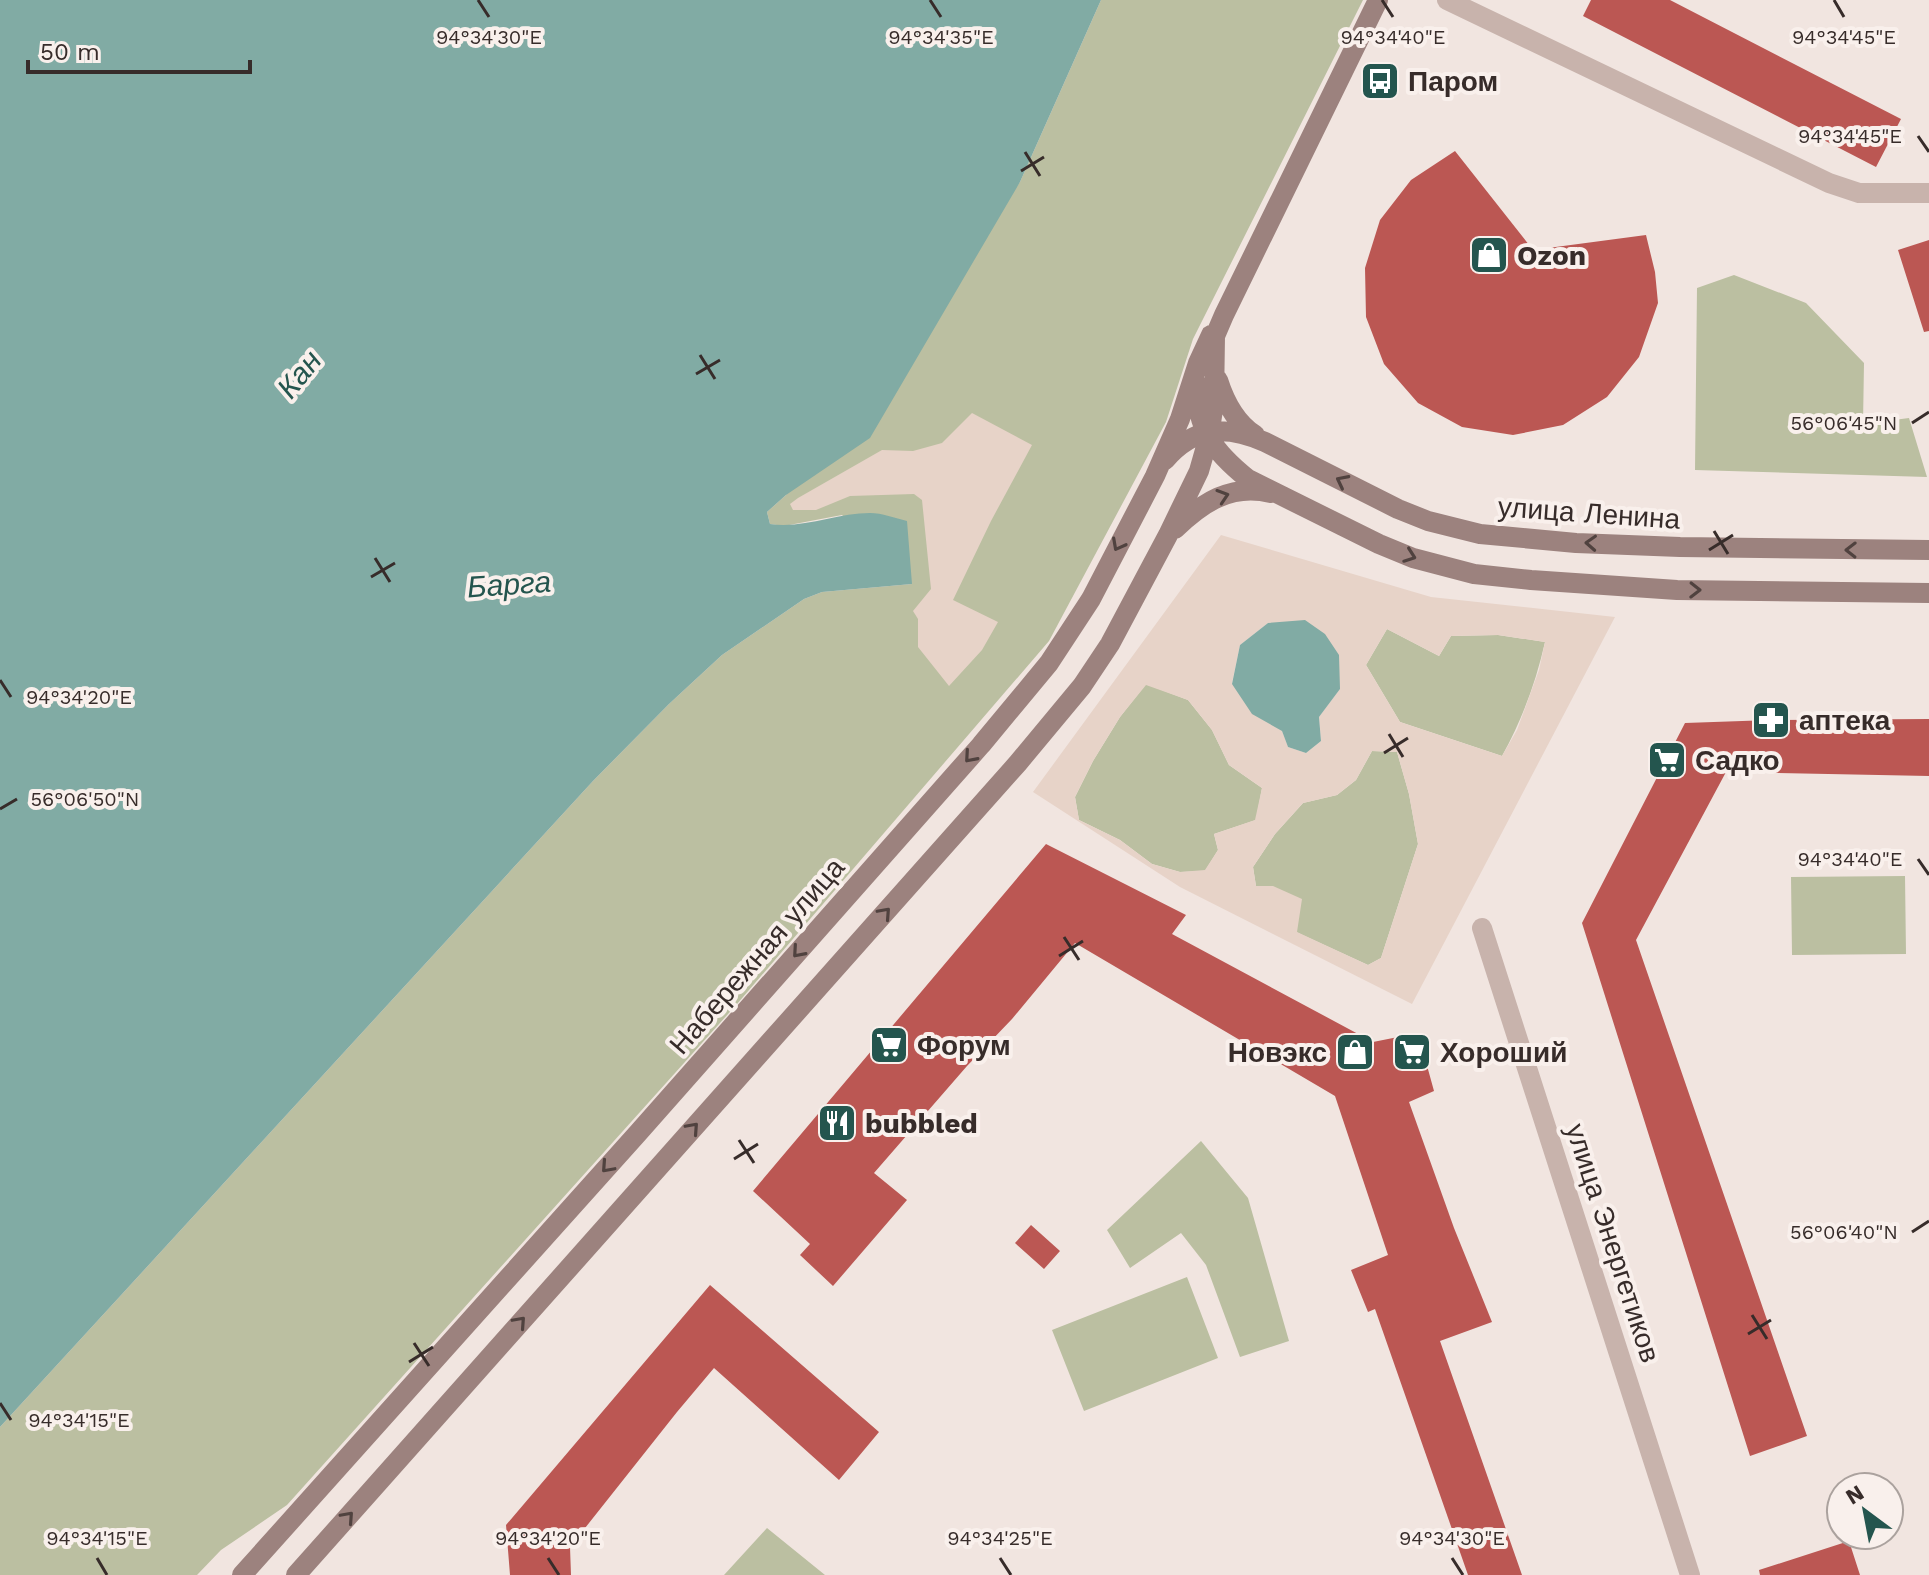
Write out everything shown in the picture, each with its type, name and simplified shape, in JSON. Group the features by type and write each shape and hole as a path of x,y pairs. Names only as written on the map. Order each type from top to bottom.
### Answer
{"main road":[{"name":"Набережная улица","path":"242,1575 638,1133 981,745 1049,663 1091,599 1155,476 1206,362 1211,334 1224,315 1378,0"},
{"name":"Набережная улица","path":"296,1575 1074,697 1125,618 1199,471 1214,403 1206,362"},
{"name":"улица Ленина","path":"1206,362 1234,416 1265,442"},
{"name":"улица Ленина","path":"1208,434 1230,431 1247,434 1398,509 1428,521 1480,534 1576,543 1680,547 1929,550"},
{"path":"1155,476 1181,445 1197,435 1208,434 1229,464 1248,479 1379,544 1413,558 1474,574 1677,590 1929,593"},
{"path":"1168,535 1212,499 1236,492 1262,491 1290,498"},
{"path":"638,1133 668,1156"}],"street":[{"path":"1447,0 1829,183 1859,193 1929,193"},
{"name":"улица Энергетиков","path":"1482,928 1690,1575"}],"green space":[{"path":"1101,0 1363,0 1193,339 1166,422 1049,641 737,1004 287,1505 221,1550 197,1575 0,1575 0,1427 593,781 722,655 804,599 822,592 912,584 842,515 784,526 770,524 767,512 786,495 1020,182"},
{"path":"1734,275 1806,303 1864,363 1863,424 1909,418 1927,477 1695,470 1697,288"},
{"path":"1387,629 1439,656 1451,636 1498,635 1545,642 1528,700 1502,756 1400,722 1366,665"},
{"path":"1146,684 1188,700 1212,730 1229,765 1262,788 1256,820 1214,834 1218,850 1205,871 1180,872 1152,864 1120,840 1079,820 1075,797 1120,717"},
{"path":"1372,751 1397,752 1418,844 1381,958 1368,965 1296,932 1256,886 1253,867 1275,834 1303,803 1337,795 1356,780"},
{"path":"1905,876 1906,954 1792,955 1791,877"},
{"path":"1201,1141 1248,1198 1289,1341 1240,1357 1206,1265 1181,1233 1130,1268 1107,1230"},
{"path":"1187,1277 1218,1358 1084,1411 1052,1330"},
{"path":"767,1528 825,1575 724,1575"}],"shaded area":[{"path":"972,413 1032,445 953,600 998,622 982,650 949,686 918,647 918,619 913,611 931,589 922,500 914,494 850,496 816,510 793,510 790,504 882,450 913,451 942,443"},
{"path":"1221,535 1431,597 1615,617 1412,1004 1180,887 1033,792","holes":["1268,623 1340,689 1319,717 1321,741 1306,753 1288,747 1282,731 1232,683 1240,645","1387,629 1439,656 1451,636 1498,635 1545,642 1539,670 1517,730 1502,756 1400,722 1366,665","1146,685 1188,700 1212,730 1229,765 1262,788 1255,820 1214,834 1218,850 1205,870 1180,872 1152,864 1120,840 1079,820 1075,797 1120,717","1372,751 1397,752 1418,844 1381,958 1368,965 1297,932 1302,899 1273,886 1256,886 1253,867 1275,834 1303,803 1337,795 1356,780"]}],"water":[{"path":"0,0 1101,0 1020,182 870,438 786,495 767,512 770,524 782,525 870,513 907,521 912,584 822,592 804,599 722,655 593,781 0,1427"},
{"path":"1305,620 1325,634 1339,655 1340,689 1319,717 1321,741 1306,753 1288,747 1282,731 1252,714 1232,684 1240,645 1268,623"}],"building":[{"path":"1591,0 1670,0 1901,119 1876,167 1583,16"},
{"path":"1455,151 1533,250 1646,235 1655,272 1658,303 1639,357 1607,397 1563,425 1513,435 1462,427 1418,403 1384,364 1366,317 1365,268 1380,220 1411,180"},
{"path":"1929,240 1929,331 1924,332 1898,250"},
{"path":"1929,719 1929,776 1726,772 1636,940 1807,1436 1750,1456 1582,923 1685,723"},
{"path":"1046,844 1186,915 1172,934 1373,1042 1418,1033 1434,1091 1409,1102 1492,1322 1440,1341 1522,1575 1468,1575 1375,1309 1368,1312 1351,1270 1388,1255 1335,1096 1075,943 1012,1019 874,1173 907,1200 833,1286 800,1255 810,1244 753,1191"},
{"path":"1031,1225 1060,1251 1044,1269 1015,1243"},
{"path":"710,1285 879,1432 839,1480 714,1368 570,1547 571,1575 510,1575 506,1525"},
{"path":"1825,1549 1852,1551 1860,1575 1760,1575 1759,1570"}],"place":[{"name":"Паром","path":"1380,81"},
{"name":"Ozon","path":"1489,255"},
{"name":"аптека","path":"1771,720"},
{"name":"Садко","path":"1667,760"},
{"name":"Форум","path":"889,1045"},
{"name":"Новэкс","path":"1355,1052"},
{"name":"Хороший","path":"1412,1052"},
{"name":"bubbled","path":"837,1123"}],"water label":[{"name":"Кан","path":"299,374"},
{"name":"Барга","path":"509,584"}]}
